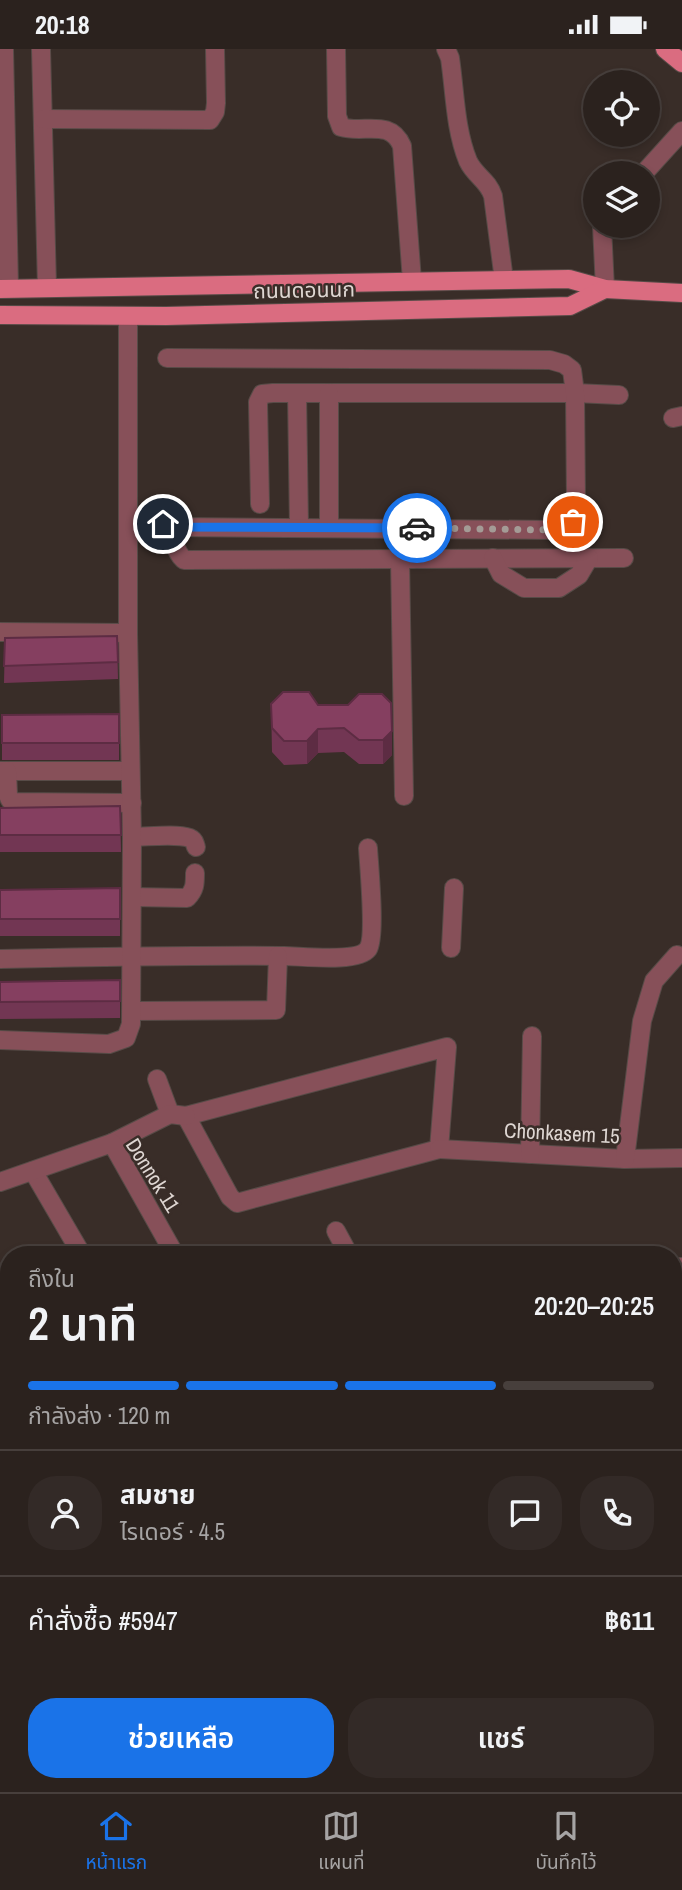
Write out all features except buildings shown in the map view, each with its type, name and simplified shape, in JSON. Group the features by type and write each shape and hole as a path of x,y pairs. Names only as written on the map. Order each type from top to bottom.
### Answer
{"main road":[{"name":"ถนนดอนนก","path":"5,288 569,279 605,289 682,293"},
{"name":"ถนนดอนนก","path":"0,315 128,316 570,306 605,289"}],"street":[{"path":"4,49 5,288"},
{"path":"41,49 47,287"},
{"path":"43,119 210,120 216,103 215,49"},
{"path":"337,49 337,116 341,127 391,131 398,136 402,146 412,281"},
{"path":"446,49 450,58 463,145 472,169 491,187 494,196 504,280"},
{"path":"655,161 682,131"},
{"path":"603,238 605,289"},
{"path":"0,1040 109,1044 126,1038 131,1024 128,316"},
{"path":"167,358 550,360 564,364 572,370 575,393 576,505 573,522 556,530 169,526 174,544 184,560 624,558"},
{"path":"297,393 299,527"},
{"path":"329,393 329,527"},
{"path":"260,504 258,402 262,394 619,395"},
{"path":"492,558 501,574 524,588 559,588 579,575 589,558"},
{"path":"400,559 404,796"},
{"path":"0,632 128,633"},
{"path":"95,770 95,803"},
{"path":"130,771 4,771 8,795 14,802 132,803"},
{"path":"132,837 191,839 196,847"},
{"path":"0,959 351,957 365,953 370,947 372,929 368,848"},
{"path":"132,897 187,898 195,886 195,873"},
{"path":"451,948 454,888"},
{"path":"625,1160 642,1021 654,981 677,955"},
{"path":"132,1011 276,1010 278,956"},
{"path":"530,1154 532,1036"},
{"path":"112,1143 178,1115 447,1047 439,1149"},
{"path":"157,1079 178,1115"},
{"name":"Chonkasem 15","path":"178,1115 230,1198 237,1203 439,1149 625,1160 682,1158"},
{"name":"Donnok 11","path":"0,1182 112,1143 170,1246"},
{"path":"33,1171 77,1246"},
{"path":"336,1231 344,1246"}],"way so far":[{"path":"417,528 556,530 573,522"}],"route":[{"path":"163,524 174,527 417,528"}]}
